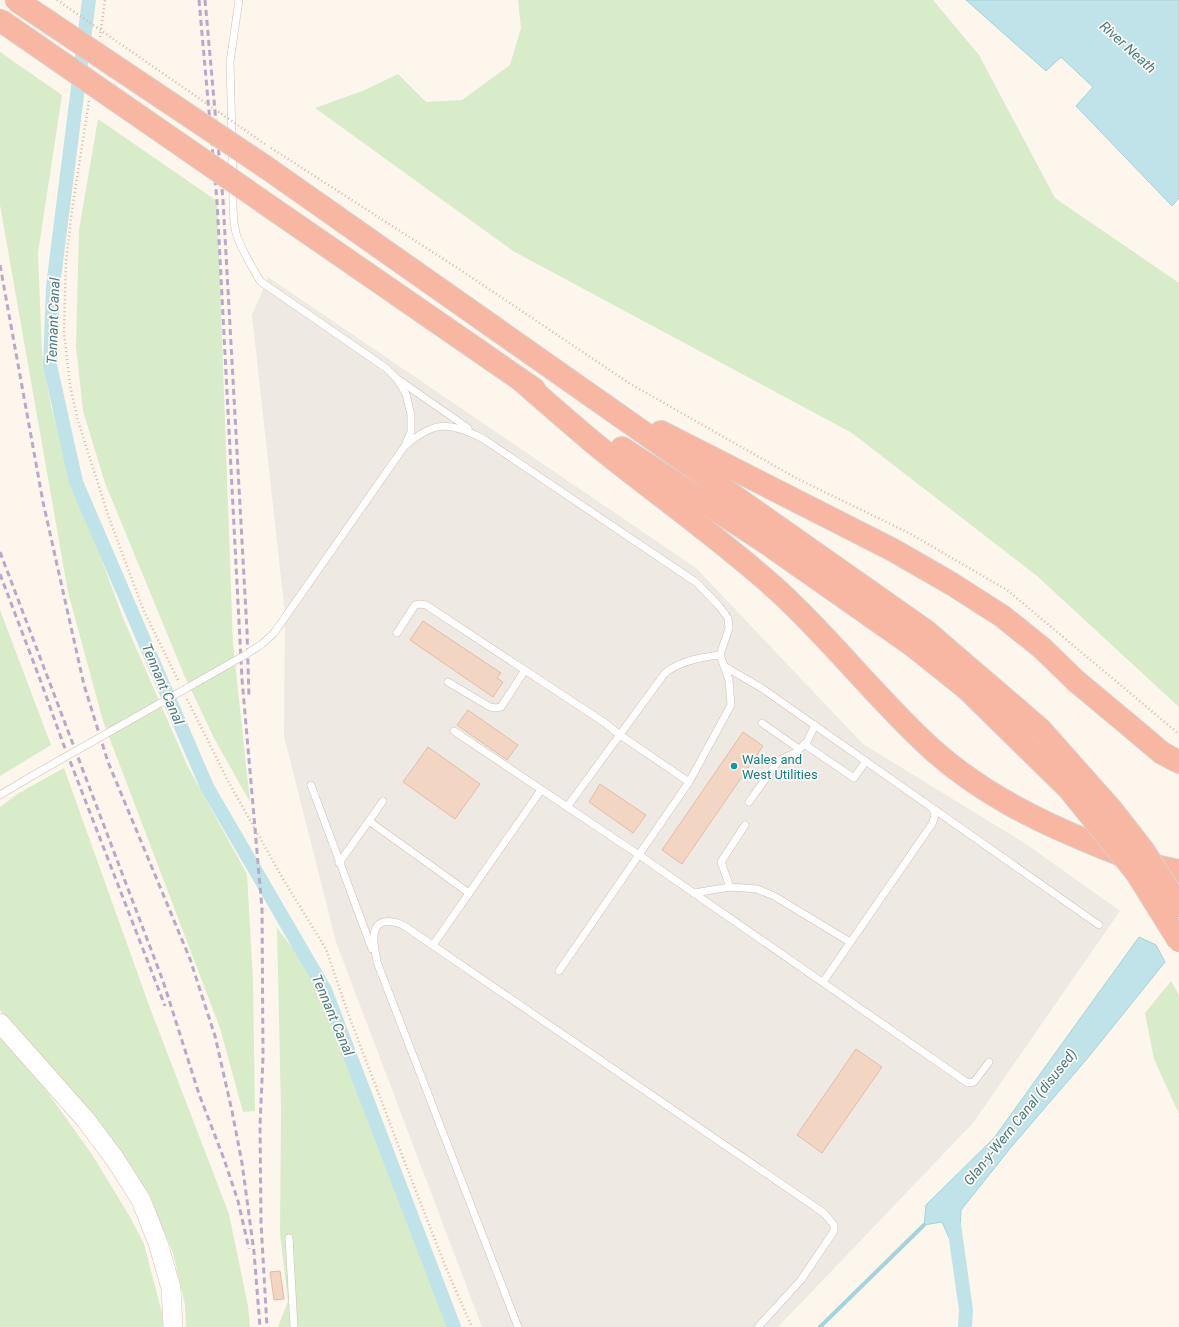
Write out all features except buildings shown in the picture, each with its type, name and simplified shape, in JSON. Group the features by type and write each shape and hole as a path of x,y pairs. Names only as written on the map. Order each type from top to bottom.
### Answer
{"highway":[{"path":"16,0 267,168 748,507 1040,729 1111,809 1143,850 1179,906"},
{"path":"0,20 596,431 768,544 919,638 967,689 1069,789 1136,872 1179,941"},
{"path":"558,372 651,426 881,544 952,584 1002,616 1036,643 1124,721 1162,752 1179,762"},
{"path":"522,381 595,444 735,552 779,591 796,607 890,708 935,751 980,787 1038,820 1069,834 1156,867 1179,871"}],"main road":[{"path":"0,1023 85,1119 141,1200 158,1243 170,1288 173,1327"}],"lane":[{"path":"239,0 230,62 234,213 236,233 260,281 386,368 397,379 496,448 697,583 719,606 728,618 729,628 720,655 729,680 731,705 689,782 559,971"},
{"path":"0,795 244,655 262,644 274,633 404,447 411,432 411,415 406,394 397,379"},
{"path":"404,447 416,437 430,429 446,426 461,428 482,438"},
{"path":"397,633 415,605 426,605 605,723 689,782"},
{"path":"567,807 665,673 681,663 720,655"},
{"path":"724,666 763,689 1099,925"},
{"path":"448,682 496,708 501,707 525,670"},
{"path":"762,723 854,778 866,761"},
{"path":"749,802 779,760 795,753 802,747 809,738 815,726"},
{"path":"454,731 639,855 968,1083 974,1082 989,1062"},
{"path":"311,785 339,863 518,1327"},
{"path":"433,945 541,790"},
{"path":"339,863 383,801"},
{"path":"823,982 932,824 935,816 933,809"},
{"path":"369,821 469,893"},
{"path":"730,887 721,862 745,825"},
{"path":"694,893 730,887 757,889 774,896 850,942"},
{"path":"377,962 373,937 375,929 382,922 392,921 404,925 824,1213 834,1225 834,1232 802,1280 758,1327"},
{"path":"289,1238 294,1327"}],"path":[{"path":"57,0 269,146 459,269 629,383 794,477 909,533 1007,590 1179,734"}],"shaded area":[{"path":"268,277 696,568 863,744 1026,844 1120,911 973,1123 778,1327 482,1327 336,942 284,736 285,615 252,315"}],"green space":[{"path":"518,0 933,0 979,55 1055,198 1179,283 1179,707 1037,576 852,433 513,251 315,108 365,90 398,74 426,102 462,100 510,65 521,28"},
{"path":"0,52 62,95 38,253 42,354 51,406 69,470 123,618 188,767 247,874 253,981 255,1111 243,1112 220,1028 103,721 68,592 0,205"},
{"path":"98,119 217,201 233,643 250,802 214,738 185,677 105,483 83,411 76,346 79,230"},
{"path":"0,610 51,745 0,776"},
{"path":"64,768 150,1008 229,1214 248,1306 250,1327 186,1327 185,1305 173,1253 152,1202 89,1113 0,1010 0,807 19,793"},
{"path":"277,928 325,990 454,1327 278,1327 288,1301 280,1234 281,1109"},
{"path":"1171,981 1179,995 1179,1114 1154,1059 1145,1013"},
{"path":"0,1033 46,1090 93,1156 130,1217 144,1244 162,1313 163,1327 0,1327"}],"water":[{"name":"River Neath","path":"966,0 1179,0 1179,198 1172,206 1076,106 1093,87 1061,57 1046,71"},
{"path":"1139,937 1156,945 1165,962 1086,1060 1012,1146 961,1210 960,1233 962,1241 957,1245 951,1242 942,1222 924,1225 926,1205 994,1138"}],"waterway":[{"name":"Tennant Canal","path":"89,0 53,286 50,365 76,482 207,787 325,990 454,1327"},
{"path":"820,1327 924,1225"},
{"name":"Glan-y-Wern Canal (disused)","path":"954,1225 966,1310 965,1327"}],"railway":[{"path":"199,0 217,201 242,679 262,909 263,1057 260,1125 261,1223 267,1327"},
{"path":"205,0 223,200 247,631 249,698"},
{"path":"0,265 43,502 84,685 108,762 190,959 215,1036 242,1163 254,1252 260,1327"},
{"path":"0,552 163,981 199,1094 224,1159 238,1201 249,1249"},
{"path":"0,574 63,743 165,1006"}],"place":[{"name":"Wales and West Utilities","path":"734,766"}]}
